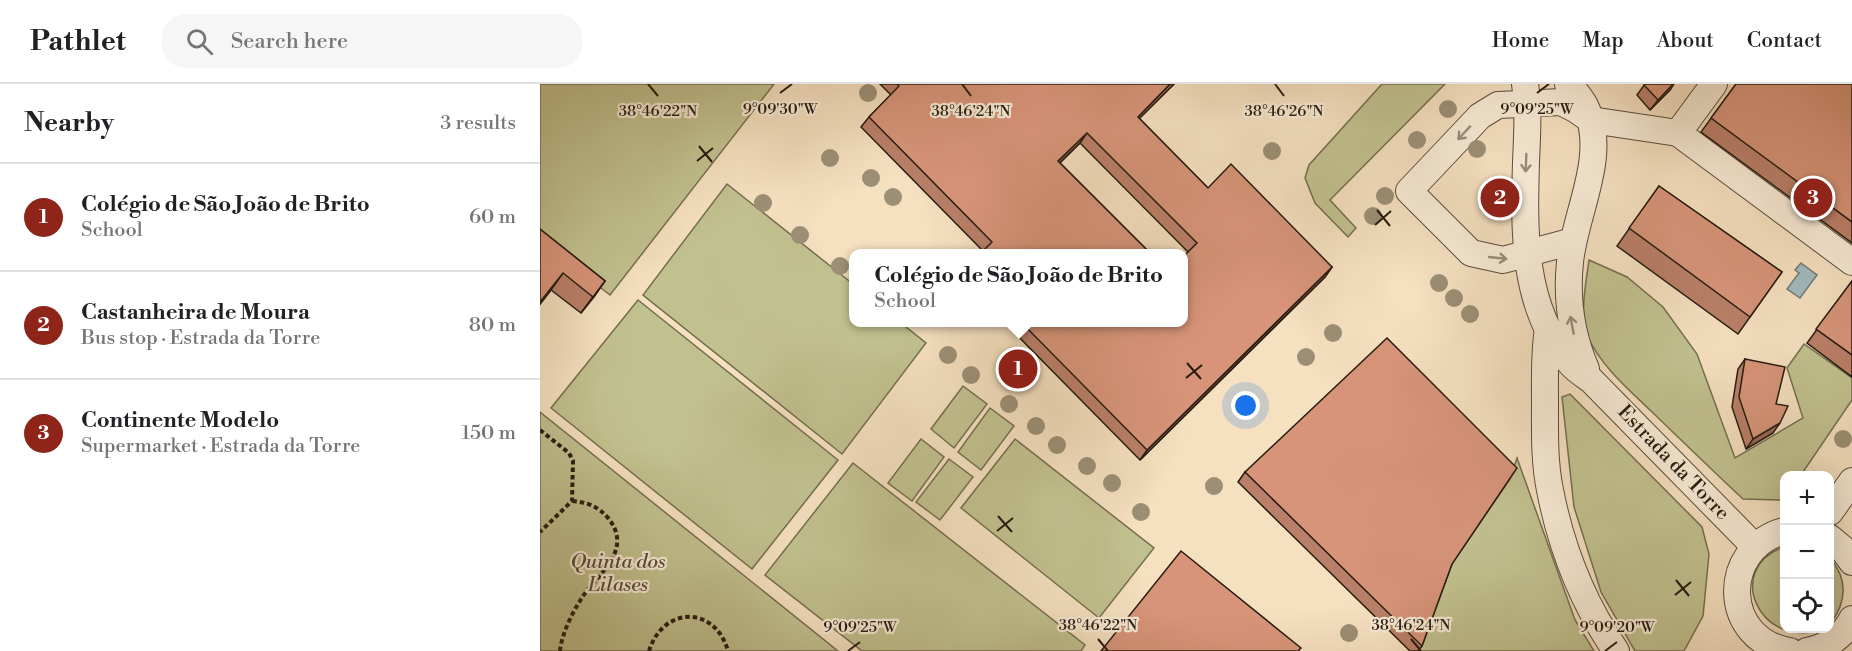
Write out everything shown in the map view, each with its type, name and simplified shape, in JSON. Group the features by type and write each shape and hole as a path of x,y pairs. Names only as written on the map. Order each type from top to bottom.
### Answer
{"street":[{"name":"Estrada da Torre","path":"1568,84 1580,97 1591,120 1593,157 1573,241 1569,283 1573,334 1591,380"},
{"path":"1678,133 1714,84"},
{"name":"Estrada da Torre","path":"1526,94 1527,254 1536,299 1548,329 1571,364 1591,380 1755,547"},
{"path":"1573,241 1503,260 1471,253 1409,191 1480,116 1498,105 1526,94 1561,102 1591,120 1678,133 1852,262"},
{"path":"1548,329 1545,347 1545,449 1550,489 1570,563 1594,615 1616,651"},
{"path":"1834,506 1852,481"},
{"path":"1780,533 1764,539 1744,561 1738,578 1738,602 1747,624 1764,641 1774,647 1790,651"},
{"path":"1834,541 1852,562"},
{"path":"1809,651 1832,642 1852,619"},
{"path":"1744,651 1747,624"}],"path":[{"path":"540,430 568,453 573,461 572,501 540,532"},
{"path":"560,651 564,629 588,590 608,567 618,542 609,519 600,509 591,504 572,501"},
{"path":"649,651 663,627 671,621 691,616 701,618 720,630 728,651"}],"green space":[{"path":"540,84 774,84 610,295 540,241"},
{"path":"1382,84 1445,84 1330,200 1356,228 1348,237 1315,203 1305,178 1309,165"},
{"path":"727,184 849,281 849,327 906,327 926,343 842,454 643,295"},
{"path":"1589,260 1627,277 1663,307 1697,354 1735,458 1803,418 1787,368 1804,344 1852,378 1852,400 1804,471 1780,471 1780,500 1743,499 1633,394 1600,358 1585,328 1584,298"},
{"path":"638,300 838,460 752,569 551,408"},
{"path":"963,386 987,404 954,448 931,429"},
{"path":"1570,394 1702,527 1709,554 1703,616 1684,651 1635,651 1601,592 1574,507 1562,397"},
{"path":"990,408 1014,426 981,470 958,452"},
{"name":"Quinta dos Lilases","path":"540,412 838,651 540,651"},
{"path":"921,439 944,457 912,501 888,483"},
{"path":"1015,439 1154,548 1099,618 961,508"},
{"path":"1517,458 1575,620 1594,651 1417,651 1445,574 1510,479"},
{"path":"949,459 973,477 940,520 916,502"},
{"path":"853,463 1085,645 1081,651 862,651 765,575"},
{"path":"1780,549 1780,627 1766,618 1757,604 1753,588 1755,572 1766,557"},
{"path":"1834,563 1840,574 1843,591 1834,619"}],"water":[{"path":"1801,263 1817,275 1800,298 1787,289 1799,273 1795,270"}],"building":[{"path":"897,84 1170,84 1138,117 1208,188 1231,164 1332,267 1147,450 1026,327 1188,327 1188,252 1197,243 1087,133 1058,161 1146,249 985,249 992,242 869,117 899,86"},
{"path":"1645,84 1673,84 1658,100"},
{"path":"1736,84 1852,84 1852,222 1711,118"},
{"path":"1659,186 1782,272 1750,317 1629,228"},
{"path":"540,229 605,281 593,297 563,273 540,302"},
{"path":"1852,281 1852,355 1816,329"},
{"path":"1387,338 1517,468 1452,564 1422,646 1245,472"},
{"path":"1745,359 1785,367 1776,404 1788,406 1780,423 1753,439 1739,397"},
{"path":"1181,551 1301,648 1299,651 1101,651"}],"place":[{"name":"Castanheira de Moura","path":"1500,198"},
{"name":"Continente Modelo","path":"1813,198"},
{"name":"Colégio de São João de Brito","path":"1018,369"}]}
